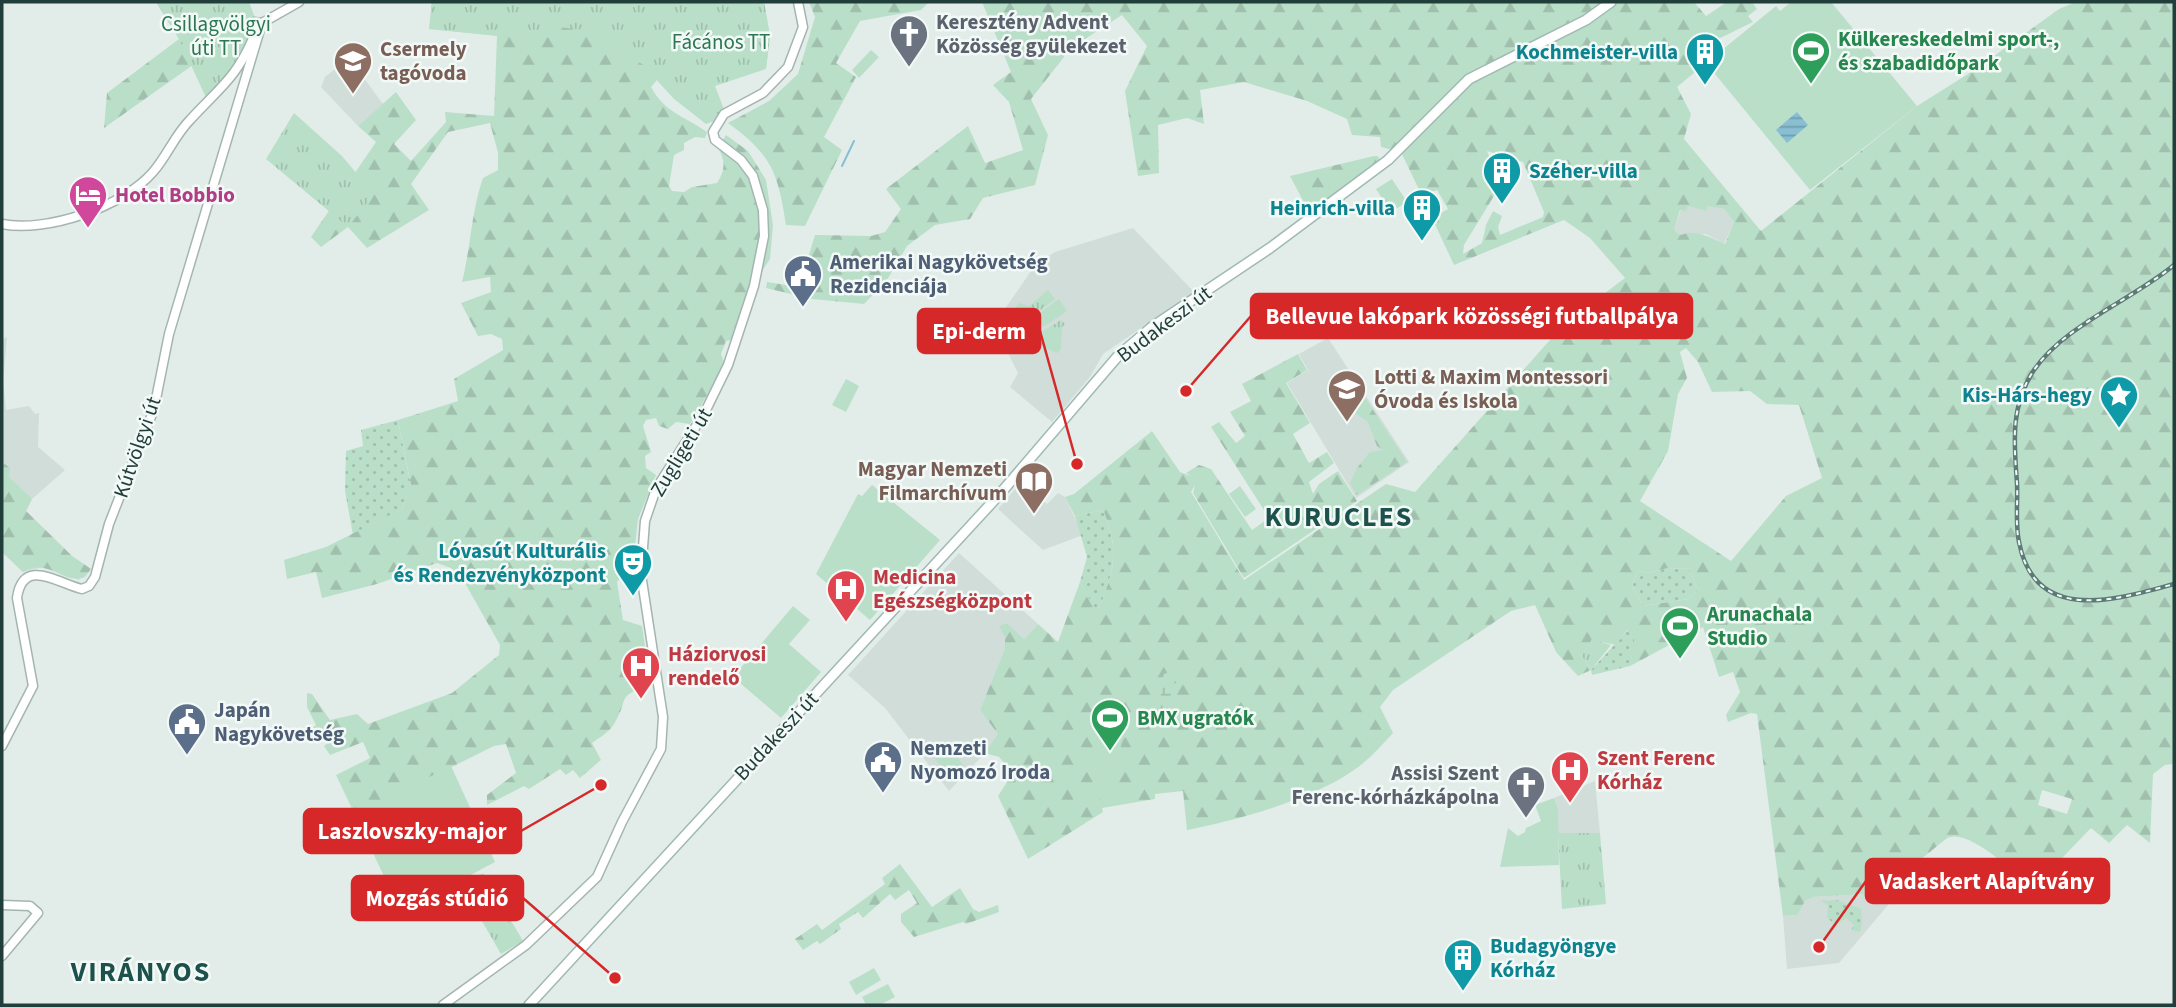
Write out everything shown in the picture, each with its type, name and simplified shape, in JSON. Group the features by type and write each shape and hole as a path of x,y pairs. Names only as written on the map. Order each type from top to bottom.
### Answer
{"main road":[{"name":"Budakeszi út","path":"529,1005 999,495 1118,356 1152,327 1270,248 1388,160 1469,79 1586,20 1611,2"}],"street":[{"path":"2,224 14,227 50,224 79,215 135,188 152,174 188,121 230,81 241,66 260,28 299,2"},
{"name":"Zugligeti út","path":"443,1005 526,945 597,877 622,822 661,749 663,717 641,574 645,522 656,489 705,412 728,365 754,286 764,236 763,210 753,176 741,160 715,140 713,132 724,114 774,85 788,67 803,27 798,2"},
{"name":"Kútvölgyi út","path":"2,746 33,686 17,598 18,590 24,580 32,576 50,577 82,589 89,586 95,577 109,524 154,408 174,315 260,28"},
{"path":"2,905 36,909 37,915 2,956"}],"shaded area":[{"name":"Csermely tagóvoda","path":"349,58 383,104 358,126 321,87 325,77"},
{"path":"1687,205 1706,211 1708,205 1724,209 1734,222 1724,244 1706,234 1680,236 1674,230 1681,209"},
{"path":"1133,228 1194,292 1103,354 1090,377 1052,422 1010,387 1018,373 1006,349 1002,313 1036,264 1055,252"},
{"path":"7,337 3,381 6,410 29,406 35,414 39,413 38,447 65,470 32,499 26,511 72,556 91,569 79,580 43,567 23,572 2,552 2,339"},
{"name":"Lotti & Maxim Montessori Óvoda és Iskola","path":"1328,338 1409,462 1356,498 1287,383 1308,370 1299,354"},
{"path":"1023,480 1047,504 1058,493 1065,497 1083,535 1043,550 998,509"},
{"path":"959,553 1038,624 1024,639 1007,623 1005,648 980,710 999,734 949,791 885,708 848,675"},
{"path":"1595,781 1600,833 1558,833 1558,809 1554,798"},
{"path":"1899,892 1839,963 1787,969 1783,916 1796,915 1805,901 1813,897"}],"green space":[{"path":"156,2 249,2 255,21 104,128 107,93 179,39"},
{"name":"Csillagvölgyi úti TT","path":"156,2 249,2 258,25 241,66 208,102 179,39"},
{"path":"432,2 764,2 770,36 766,69 650,70 657,80 651,87 662,103 707,132 705,138 695,137 684,143 684,150 674,155 669,186 672,191 684,192 692,187 717,183 723,166 718,148 726,135 748,151 766,180 773,225 770,259 753,285 736,339 726,341 721,354 725,365 690,424 676,422 668,429 659,426 656,418 646,420 643,426 651,452 645,456 646,468 656,475 638,519 633,563 617,582 623,620 642,626 651,686 627,696 612,727 592,743 601,760 580,778 573,770 566,775 560,769 529,789 524,786 487,805 487,795 516,773 506,744 494,746 355,815 336,775 370,758 363,742 330,755 324,746 330,741 327,736 317,738 311,729 316,725 307,707 307,693 312,694 330,720 357,714 368,724 452,693 499,655 500,645 466,585 451,568 437,563 377,584 322,598 316,572 287,579 284,560 326,547 402,509 411,485 398,420 458,401 454,379 503,350 502,339 491,334 478,336 461,303 491,292 490,277 462,282 483,178 498,170 498,153 490,123 448,132 411,184 429,210 367,248 348,227 321,247 311,237 376,142 358,126 396,92 416,120 394,144 411,161 446,122 445,112 494,116 497,36 429,29"},
{"name":"Fácános TT","path":"432,2 764,2 770,36 766,69 715,86 724,109 714,121 706,124 674,99 642,64 584,30 558,27 528,34 502,36 429,29"},
{"path":"809,2 929,2 921,10 860,21 836,63 856,77 824,137 842,150 805,226 786,225 780,192 771,167 754,145 728,123 769,101 798,74 815,17"},
{"path":"982,2 1694,2 1706,16 1727,2 1752,2 1757,9 1748,16 1753,22 1710,43 1717,54 1677,87 1691,114 1684,139 1761,231 1917,106 1976,69 2059,9 2076,2 2174,2 2174,764 2165,765 2153,774 2150,843 2127,825 2109,843 2091,828 2033,888 1991,853 1966,839 1955,837 1946,839 1920,860 1901,869 1897,877 1904,887 1899,892 1813,897 1805,901 1797,915 1783,916 1757,714 1751,713 1728,722 1726,715 1740,692 1733,672 1719,677 1703,627 1630,666 1635,635 1627,630 1616,645 1592,640 1582,656 1591,670 1578,676 1556,652 1535,605 1511,611 1393,690 1380,707 1393,733 1375,753 1337,781 1250,815 1187,830 1183,791 1155,794 1155,799 1102,808 1103,812 1028,859 998,796 1013,773 999,757 985,753 998,734 980,710 1005,648 1005,637 999,626 1007,623 1024,639 1038,624 1058,642 1080,582 1097,613 1103,599 1113,562 1109,524 1103,510 1075,516 1065,497 1074,494 1152,431 1180,472 1191,476 1186,473 1199,465 1211,469 1252,530 1269,518 1211,427 1219,422 1236,443 1245,436 1230,412 1251,401 1242,384 1298,354 1307,370 1286,383 1310,423 1293,434 1309,463 1327,452 1334,463 1309,482 1313,494 1319,484 1338,471 1357,501 1244,578 1193,493 1195,485 1191,492 1244,580 1386,484 1415,492 1565,323 1625,278 1590,238 1564,220 1454,265 1432,218 1448,209 1437,190 1422,196 1401,152 1381,147 1380,137 1352,135 1347,119 1307,101 1244,82 1200,90 1204,124 1187,118 1158,125 1159,173 1138,176 1125,91 1147,46 1122,15 1071,48 1031,99 1048,135 1035,185 983,198 970,219 935,225 907,246 887,280 864,304 812,299 766,288 767,282 799,287 815,235 871,236 885,232 901,209 886,189 968,126 985,163 1023,150 1009,102 993,85 1011,72","holes":["1487,151 1523,162 1544,212 1543,217 1500,235 1498,227 1502,216 1493,211 1482,243 1463,254 1464,245 1497,191 1510,186 1509,174 1492,163","1688,206 1706,211 1708,206 1724,209 1734,222 1725,244 1703,235 1680,235 1674,230 1680,210 1686,211","1686,348 1698,362 1712,392 1750,391 1767,404 1799,405 1822,478 1786,496 1731,561 1640,501 1668,451 1678,394 1687,378 1680,352","1668,568 1689,569 1698,590 1688,599 1643,606 1632,585 1638,571 1648,573","2042,790 2072,799 2067,814 2038,805"]},
{"name":"Külkereskedelmi sport-, és szabadidőpark","path":"1791,2 1831,2 1917,106 1810,190 1706,63 1776,6 1780,11"},
{"path":"871,50 879,57 859,78 852,70"},
{"path":"294,113 342,156 374,194 348,227 266,159"},
{"path":"1378,156 1380,162 1310,214 1290,176"},
{"path":"1392,179 1407,202 1391,212 1376,189"},
{"path":"1048,290 1055,299 1034,315 1035,325 1043,331 1061,320 1065,324 1062,327 1061,348 1058,353 1044,347 1031,336 1014,310 1019,303 1029,306"},
{"path":"1059,299 1067,311 1043,327 1035,316"},
{"path":"846,379 859,386 846,412 832,405"},
{"path":"1358,387 1407,462 1357,495 1350,483 1357,468 1370,452 1383,450 1377,446 1368,422 1351,410 1358,405 1350,393"},
{"path":"398,420 411,486 402,509 353,535 345,491 346,451 363,446 361,430"},
{"path":"2,462 10,468 9,477 32,499 26,511 72,556 91,569 85,577 70,578 41,568 23,572 2,552"},
{"path":"872,485 940,540 870,620 816,574 858,494 862,496"},
{"path":"1240,486 1256,509 1245,517 1229,494"},
{"path":"1103,510 1112,538 1113,562 1097,614 1080,582 1087,557 1075,516"},
{"path":"1668,568 1689,569 1698,590 1688,599 1643,606 1632,585 1638,571 1648,573"},
{"path":"793,606 810,620 789,644 821,672 781,718 733,677"},
{"path":"1628,630 1636,635 1630,666 1592,675 1591,670"},
{"path":"1592,639 1611,645 1591,670 1582,656"},
{"path":"1173,671 1177,686 1172,705 1163,710 1160,689 1164,674"},
{"name":"BMX ugratók","path":"1110,714 1120,717 1123,732 1113,805 1106,807 1092,788 1102,730"},
{"path":"945,741 964,766 949,777 930,752"},
{"path":"451,766 495,862 401,912 355,815"},
{"path":"1554,798 1558,809 1559,865 1500,867 1508,828 1518,836 1525,832 1526,828 1541,821 1535,805"},
{"path":"1558,833 1600,833 1606,904 1562,909"},
{"path":"900,864 932,907 960,888 973,909 979,912 998,905 999,912 966,924 963,922 914,937 901,922 901,914 917,903 909,890 895,900 890,894 863,918 858,912 839,924 841,929 820,944 817,941 803,950 795,939 817,924 822,930 885,884 882,878"},
{"path":"483,873 523,941 501,954 461,885"},
{"path":"1837,900 1861,909 1860,932 1851,930 1854,925 1846,918 1836,925 1827,918 1828,905 1821,901 1817,904 1820,901"},
{"path":"874,968 881,980 856,995 849,982"},
{"path":"888,984 895,997 880,1005 866,1005 862,997"}],"water":[{"path":"1797,112 1808,125 1787,143 1776,130"}],"waterway":[{"path":"842,166 854,141"}],"railway":[{"path":"2174,265 2081,326 2047,354 2026,384 2015,425 2019,542 2028,569 2042,586 2061,596 2082,600 2129,596 2174,584"}],"place":[{"name":"Keresztény Advent Közösség gyülekezet","path":"909,68"},
{"name":"Külkereskedelmi sport-, és szabadidőpark","path":"1811,85"},
{"name":"Kochmeister-villa","path":"1705,86"},
{"name":"Csermely tagóvoda","path":"353,95"},
{"name":"Széher-villa","path":"1502,205"},
{"name":"Hotel Bobbio","path":"88,229"},
{"name":"Heinrich-villa","path":"1422,242"},
{"name":"Amerikai Nagykövetség Rezidenciája","path":"803,308"},
{"name":"Bellevue lakópark közösségi futballpálya","path":"1186,391"},
{"name":"Lotti & Maxim Montessori Óvoda és Iskola","path":"1347,423"},
{"name":"Kis-Hárs-hegy","path":"2119,429"},
{"name":"Epi-derm","path":"1077,464"},
{"name":"Magyar Nemzeti Filmarchívum","path":"1034,515"},
{"name":"Lóvasút Kulturális és Rendezvényközpont","path":"633,597"},
{"name":"Medicina Egészségközpont","path":"846,623"},
{"name":"Arunachala Studio","path":"1680,660"},
{"name":"Háziorvosi rendelő","path":"641,700"},
{"name":"BMX ugratók","path":"1110,752"},
{"name":"Japán Nagykövetség","path":"187,756"},
{"name":"Laszlovszky-major","path":"601,785"},
{"name":"Nemzeti Nyomozó Iroda","path":"883,794"},
{"name":"Szent Ferenc Kórház","path":"1570,804"},
{"name":"Assisi Szent Ferenc-kórházkápolna","path":"1526,819"},
{"name":"Vadaskert Alapítvány","path":"1819,947"},
{"name":"Mozgás stúdió","path":"615,978"},
{"name":"Budagyöngye Kórház","path":"1463,992"}],"district":[{"name":"KURUCLES","path":"1339,517"},
{"name":"VIRÁNYOS","path":"141,972"}]}
